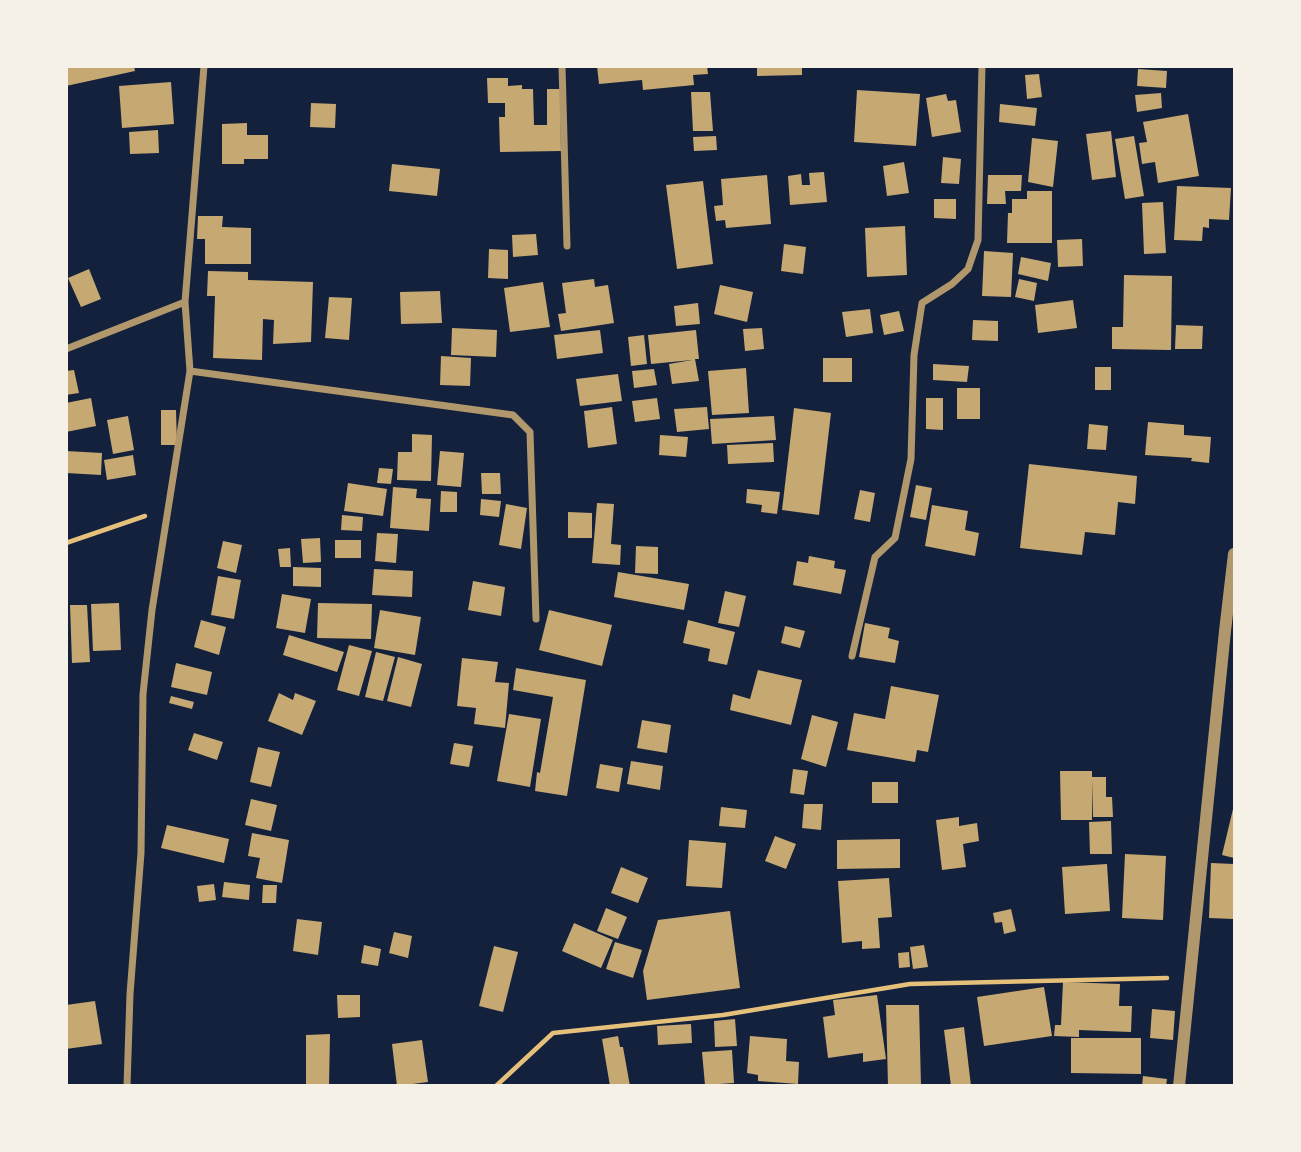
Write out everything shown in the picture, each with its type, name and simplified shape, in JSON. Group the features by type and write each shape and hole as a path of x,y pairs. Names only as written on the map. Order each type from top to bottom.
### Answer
{"street":[{"path":"127,1086 130,994 141,852 143,694 152,610 190,370 185,302 204,66"},
{"path":"562,66 567,246"},
{"path":"852,656 876,557 895,538 911,459 914,355 922,303 952,284 968,269 978,240 982,66"},
{"path":"66,349 185,302"},
{"path":"190,370 513,415 530,432 536,619"},
{"path":"1179,1086 1234,554"}],"path":[{"path":"66,542 169,509"},
{"path":"496,1086 553,1032 723,1015 910,984 1189,977"}],"building":[{"path":"66,66 134,66 135,71 66,86"},
{"path":"597,66 707,66 708,74 693,75 694,85 643,90 642,80 599,84"},
{"path":"757,66 802,66 802,75 757,76"},
{"path":"1138,69 1167,71 1166,88 1137,86"},
{"path":"1039,74 1042,97 1027,99 1025,75"},
{"path":"487,78 508,78 508,86 522,85 522,89 533,89 534,125 547,125 547,89 560,89 561,151 500,152 499,117 505,117 505,103 488,103"},
{"path":"171,82 174,124 122,128 119,86"},
{"path":"857,90 920,94 916,146 854,142"},
{"path":"691,92 710,92 713,131 693,131"},
{"path":"1161,93 1162,108 1137,112 1135,95"},
{"path":"946,94 948,101 956,100 961,132 932,137 926,98"},
{"path":"311,103 336,104 335,128 310,127"},
{"path":"1000,104 1037,108 1035,126 999,122"},
{"path":"1188,114 1199,176 1158,183 1155,162 1142,164 1139,143 1147,142 1143,122"},
{"path":"247,123 247,135 268,135 268,159 244,159 244,164 222,164 222,124"},
{"path":"158,130 159,153 130,154 129,132"},
{"path":"1111,131 1116,177 1092,180 1086,134"},
{"path":"716,136 717,150 694,151 693,137"},
{"path":"1134,136 1144,196 1125,199 1115,139"},
{"path":"1032,138 1058,141 1053,187 1028,182"},
{"path":"943,157 961,159 959,184 941,183"},
{"path":"904,162 909,193 887,196 883,166"},
{"path":"392,164 440,169 437,196 389,191"},
{"path":"824,172 827,202 790,205 788,176 801,174 802,185 810,185 809,173"},
{"path":"767,175 771,224 726,228 725,220 716,221 714,206 723,205 721,179"},
{"path":"988,175 1022,175 1021,191 1005,191 1006,204 987,204"},
{"path":"703,181 713,264 677,269 666,185"},
{"path":"1177,186 1231,188 1229,220 1209,219 1209,228 1203,227 1202,241 1174,240"},
{"path":"1027,191 1052,191 1052,243 1007,243 1008,213 1012,213 1012,199 1027,199"},
{"path":"934,199 956,199 956,219 934,218"},
{"path":"1163,202 1166,253 1144,254 1142,203"},
{"path":"198,216 223,216 222,227 251,228 251,264 205,264 205,239 197,239"},
{"path":"905,226 907,275 867,277 865,228"},
{"path":"536,234 538,255 513,257 512,235"},
{"path":"1082,239 1083,266 1058,267 1057,240"},
{"path":"784,244 806,247 803,274 781,271"},
{"path":"489,249 508,250 508,279 488,278"},
{"path":"984,251 1013,253 1011,297 982,296"},
{"path":"1021,257 1051,263 1048,281 1018,274"},
{"path":"89,269 101,299 81,307 68,278"},
{"path":"208,271 248,272 248,280 313,282 311,342 273,344 274,320 263,319 262,360 213,358 215,296 207,296"},
{"path":"1124,275 1172,276 1171,350 1112,349 1112,327 1123,327"},
{"path":"594,279 595,287 608,285 614,323 561,331 558,314 566,313 562,283"},
{"path":"1019,279 1037,283 1034,301 1015,297"},
{"path":"543,282 550,327 510,332 504,288"},
{"path":"720,285 753,292 747,322 714,314"},
{"path":"440,291 442,323 401,324 400,292"},
{"path":"329,297 352,298 349,340 325,338"},
{"path":"1073,300 1077,328 1038,333 1035,305"},
{"path":"698,303 700,324 676,326 674,306"},
{"path":"870,309 873,333 846,337 842,312"},
{"path":"899,311 904,331 884,335 880,315"},
{"path":"973,320 998,321 998,341 972,340"},
{"path":"1176,325 1203,326 1202,349 1175,349"},
{"path":"452,328 497,330 496,357 451,355"},
{"path":"762,328 764,349 745,351 743,329"},
{"path":"600,330 603,353 557,359 554,335"},
{"path":"696,330 699,359 695,359 699,381 672,384 669,364 692,360 651,364 648,335"},
{"path":"644,335 647,364 631,366 628,337"},
{"path":"441,356 471,358 470,386 440,385"},
{"path":"823,358 852,358 852,382 823,382"},
{"path":"933,364 969,366 967,382 933,380"},
{"path":"1095,367 1111,367 1111,390 1095,390"},
{"path":"746,368 749,413 712,415 708,371"},
{"path":"654,369 657,385 634,388 632,371"},
{"path":"74,370 79,393 66,395 66,371"},
{"path":"618,374 622,401 580,406 576,379"},
{"path":"957,388 980,388 980,419 957,419"},
{"path":"91,398 96,426 66,432 66,403"},
{"path":"657,398 660,419 635,422 632,401"},
{"path":"926,398 943,398 943,430 926,429"},
{"path":"612,407 617,444 588,448 584,411"},
{"path":"707,407 709,429 677,432 674,409"},
{"path":"794,408 831,413 819,515 782,510"},
{"path":"161,410 176,410 177,445 161,445"},
{"path":"128,416 134,450 113,454 107,420"},
{"path":"774,416 776,440 712,444 710,419"},
{"path":"1148,422 1184,425 1184,435 1211,437 1209,463 1191,461 1192,458 1145,455"},
{"path":"1089,424 1108,426 1106,450 1087,449"},
{"path":"412,434 432,435 431,481 397,480 398,452 412,452"},
{"path":"660,435 688,437 686,457 659,455"},
{"path":"773,443 774,462 728,464 727,445"},
{"path":"66,451 102,453 101,475 66,473"},
{"path":"440,451 464,453 461,487 437,485"},
{"path":"133,455 136,475 107,480 104,460"},
{"path":"1029,464 1137,476 1135,504 1118,502 1115,535 1085,532 1082,555 1020,548"},
{"path":"379,468 393,469 391,484 377,483"},
{"path":"481,473 500,473 501,494 482,494"},
{"path":"348,483 387,489 383,516 344,511"},
{"path":"916,485 932,488 926,520 910,517"},
{"path":"393,487 417,489 416,498 431,499 429,531 390,528"},
{"path":"747,489 780,492 777,514 761,512 762,505 746,503"},
{"path":"860,490 875,493 870,522 854,519"},
{"path":"441,491 457,492 457,512 440,512"},
{"path":"481,499 501,501 499,517 480,515"},
{"path":"597,503 614,504 611,544 621,545 620,565 592,563"},
{"path":"506,504 527,508 521,549 499,545"},
{"path":"932,505 968,511 965,530 979,533 975,556 925,546"},
{"path":"568,512 592,513 592,538 568,538"},
{"path":"342,515 363,517 362,531 341,530"},
{"path":"377,533 398,534 396,563 375,561"},
{"path":"320,538 321,562 303,563 301,539"},
{"path":"335,540 361,540 361,558 335,558"},
{"path":"223,541 242,545 236,573 217,568"},
{"path":"636,546 658,547 658,574 635,573"},
{"path":"290,548 291,567 280,567 278,549"},
{"path":"809,556 835,561 834,568 846,570 841,594 793,585 797,561 808,563"},
{"path":"293,567 321,568 321,587 293,586"},
{"path":"374,569 413,571 412,597 372,595"},
{"path":"618,572 689,584 684,610 614,597"},
{"path":"218,576 241,580 234,619 211,615"},
{"path":"473,581 505,587 501,616 468,610"},
{"path":"725,591 746,596 739,627 718,623"},
{"path":"282,594 311,599 305,633 276,628"},
{"path":"119,603 121,650 93,651 91,604"},
{"path":"318,603 372,604 371,639 317,638"},
{"path":"70,605 87,605 90,662 72,663"},
{"path":"380,610 421,617 415,655 374,648"},
{"path":"549,610 612,625 602,666 539,650"},
{"path":"201,620 226,627 219,655 194,647"},
{"path":"688,620 735,632 727,665 708,661 710,649 683,643"},
{"path":"865,623 890,628 888,638 899,641 895,663 859,657"},
{"path":"785,626 805,631 800,648 781,643"},
{"path":"289,635 344,652 337,672 283,655"},
{"path":"349,645 372,651 359,696 337,690"},
{"path":"376,652 395,657 383,701 365,697"},
{"path":"398,657 422,664 411,707 387,701"},
{"path":"462,658 498,662 495,682 509,683 505,728 474,724 476,708 457,706"},
{"path":"176,663 212,672 207,695 171,687"},
{"path":"516,668 586,680 567,796 535,791 553,697 513,690"},
{"path":"758,670 802,680 791,725 730,710 733,694 750,699"},
{"path":"891,686 939,695 928,752 917,750 915,762 847,750 854,713 885,719"},
{"path":"279,693 293,700 295,693 316,701 302,735 268,721"},
{"path":"171,696 194,702 192,709 169,703"},
{"path":"509,714 541,719 530,787 497,781"},
{"path":"812,715 838,722 826,767 801,759"},
{"path":"642,720 671,725 667,753 637,748"},
{"path":"194,733 223,742 217,760 188,750"},
{"path":"454,743 473,746 469,767 450,764"},
{"path":"258,747 280,752 271,787 250,782"},
{"path":"631,761 663,766 660,790 627,784"},
{"path":"600,764 623,768 619,792 596,788"},
{"path":"793,769 808,771 804,795 790,793"},
{"path":"1060,771 1092,771 1092,777 1106,777 1106,797 1112,797 1113,817 1093,817 1092,780 1092,820 1061,820"},
{"path":"872,782 898,782 898,803 872,803"},
{"path":"251,799 277,805 271,831 245,825"},
{"path":"804,804 823,804 821,830 802,828"},
{"path":"721,807 747,810 745,828 719,826"},
{"path":"1234,809 1234,858 1222,855"},
{"path":"959,817 959,826 977,823 979,841 963,844 966,867 942,870 936,820"},
{"path":"1111,821 1112,854 1090,854 1089,822"},
{"path":"167,825 229,839 224,863 161,848"},
{"path":"252,833 289,840 282,883 256,878 260,858 248,856"},
{"path":"775,836 796,844 786,869 765,861"},
{"path":"900,839 900,868 837,869 837,840"},
{"path":"689,840 726,843 722,888 686,886"},
{"path":"1125,854 1166,856 1163,920 1122,918"},
{"path":"1211,863 1234,864 1234,919 1209,918"},
{"path":"1107,864 1110,911 1065,914 1062,867"},
{"path":"621,867 648,878 638,903 611,893"},
{"path":"889,878 892,917 878,918 880,948 862,949 862,941 842,943 838,881"},
{"path":"224,882 250,885 249,900 222,897"},
{"path":"214,884 216,900 199,902 197,886"},
{"path":"263,885 277,885 276,903 262,903"},
{"path":"606,908 627,917 618,939 597,931"},
{"path":"1011,909 1016,931 1004,934 1002,922 995,923 993,913"},
{"path":"730,911 740,988 647,1000 643,971 658,920"},
{"path":"297,919 322,922 318,955 293,951"},
{"path":"574,923 613,940 601,968 562,951"},
{"path":"394,932 412,936 408,958 389,953"},
{"path":"615,942 642,950 633,978 606,969"},
{"path":"364,945 381,949 378,966 361,963"},
{"path":"924,945 928,967 913,969 910,947"},
{"path":"494,946 518,952 503,1012 479,1006"},
{"path":"909,952 910,967 899,968 898,953"},
{"path":"1063,982 1120,984 1119,1006 1132,1006 1131,1032 1079,1030 1079,1037 1054,1036 1055,1025 1061,1025"},
{"path":"1044,987 1052,1036 984,1046 977,997"},
{"path":"337,995 360,995 360,1017 338,1018"},
{"path":"877,995 886,1059 863,1062 863,1053 828,1058 823,1017 835,1015 833,1000"},
{"path":"95,1001 102,1044 66,1049 66,1005"},
{"path":"886,1005 919,1005 921,1086 888,1086"},
{"path":"1152,1009 1175,1011 1173,1040 1150,1038"},
{"path":"735,1019 737,1046 715,1047 714,1021"},
{"path":"691,1024 692,1043 658,1045 657,1026"},
{"path":"964,1027 971,1086 951,1086 944,1030"},
{"path":"330,1034 329,1086 306,1086 306,1035"},
{"path":"618,1036 620,1047 623,1047 630,1086 610,1086 602,1039"},
{"path":"750,1036 787,1039 786,1061 799,1062 798,1084 758,1081 758,1075 747,1073"},
{"path":"1071,1038 1141,1038 1141,1074 1071,1073"},
{"path":"422,1040 428,1082 397,1086 392,1044"},
{"path":"732,1050 734,1083 705,1085 702,1052"},
{"path":"1143,1076 1167,1079 1166,1086 1142,1086"}]}
